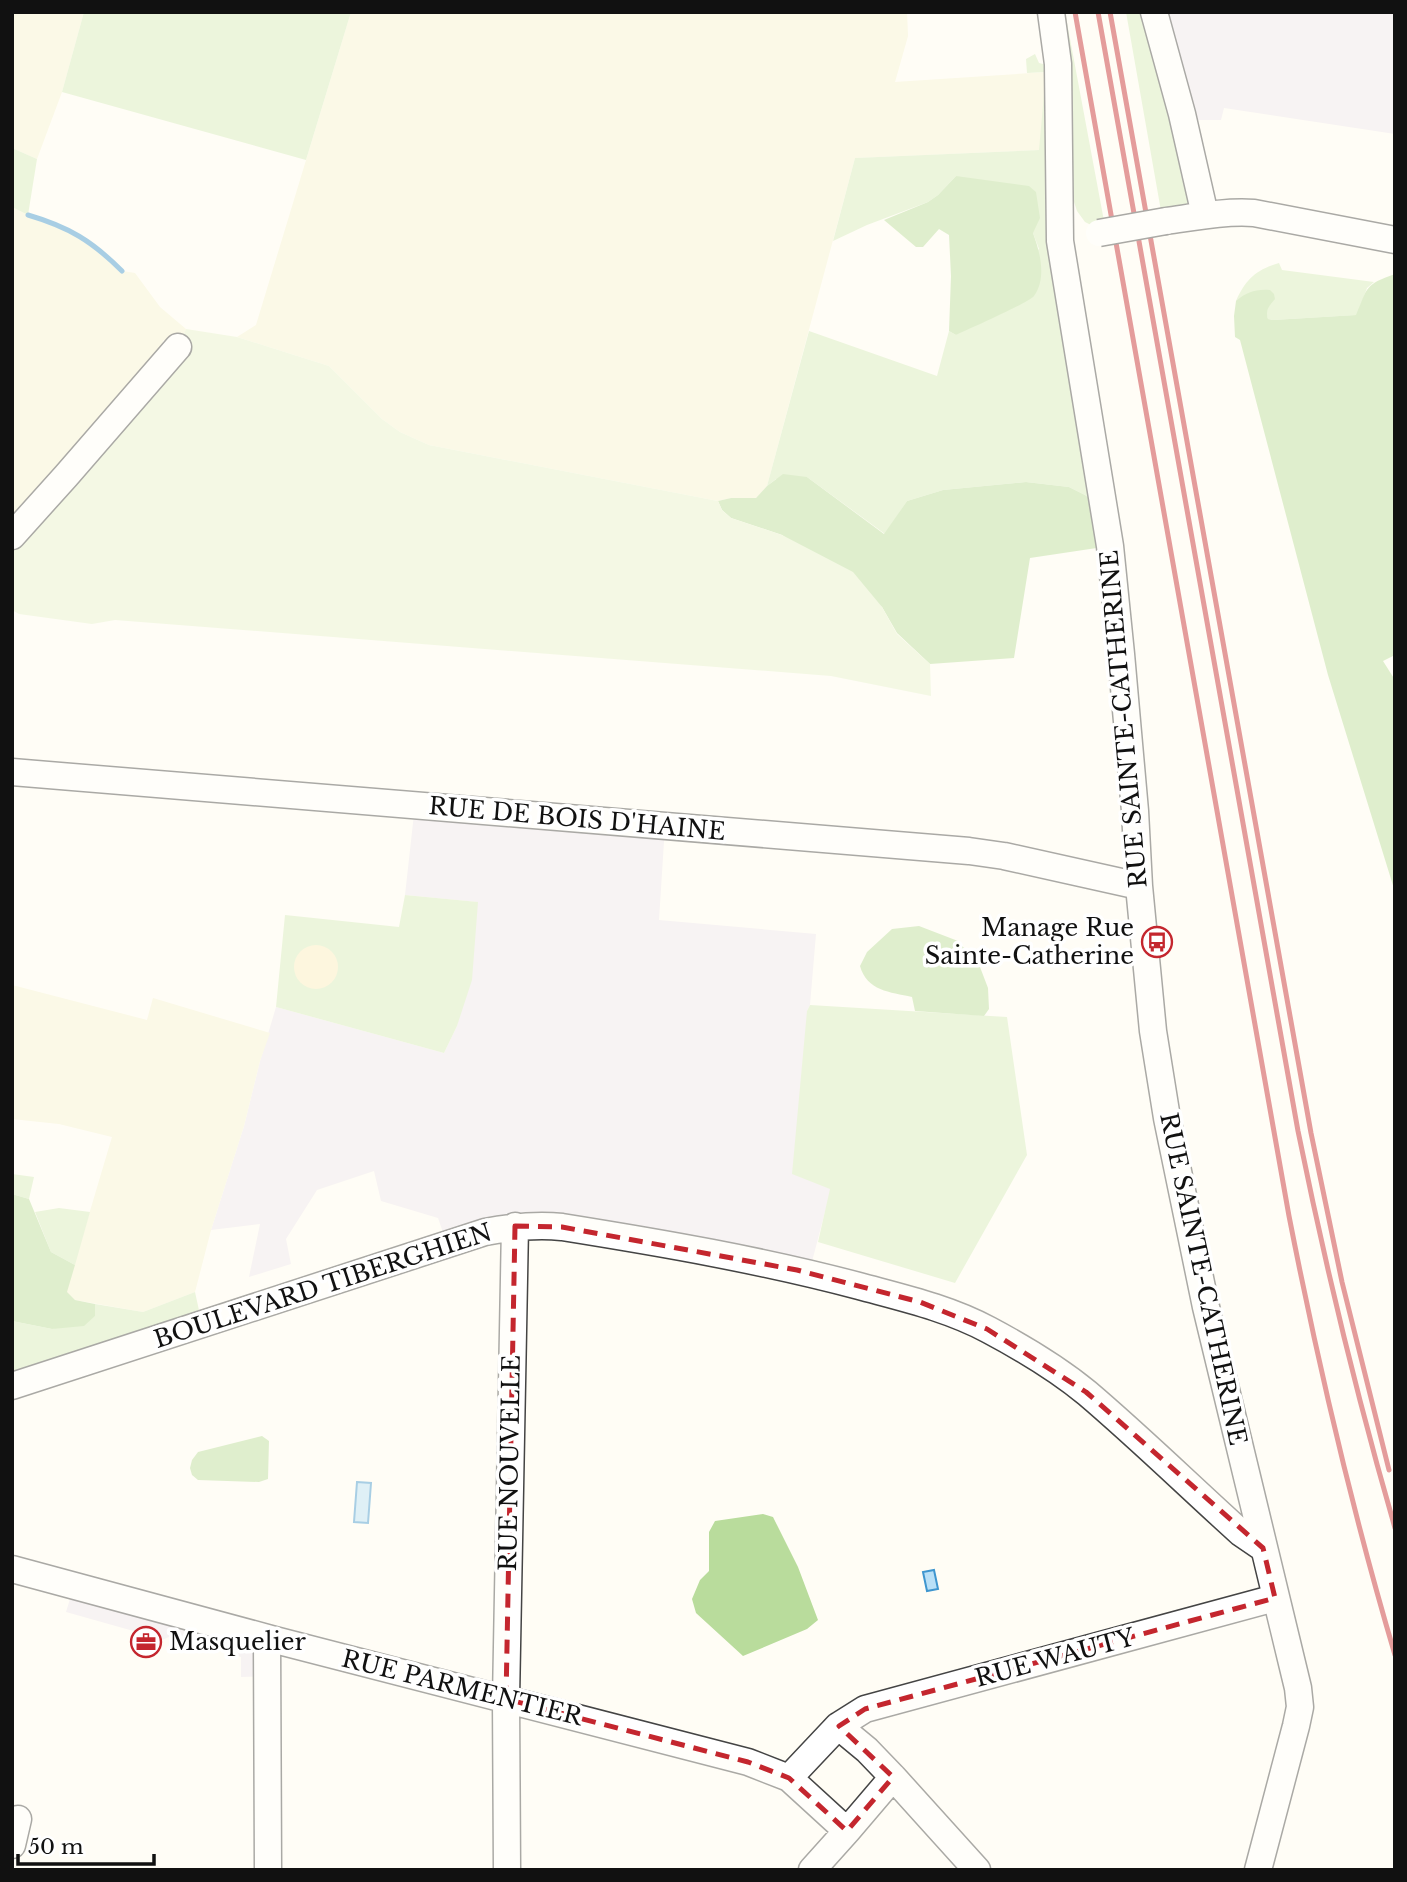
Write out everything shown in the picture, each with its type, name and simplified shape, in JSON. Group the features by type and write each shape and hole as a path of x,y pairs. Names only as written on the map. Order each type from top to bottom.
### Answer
{"street":[{"name":"RUE SAINTE-CATHERINE","path":"1051,12 1058,64 1060,241 1110,546 1153,1031 1167,1118 1206,1307 1298,1688 1300,1707 1258,1870"},
{"path":"1154,12 1182,114 1205,215"},
{"path":"1060,241 1166,221 1241,212 1395,240"},
{"path":"12,536 178,347"},
{"name":"RUE DE BOIS D'HAINE","path":"12,772 970,851 1139,886"},
{"name":"BOULEVARD TIBERGHIEN","path":"12,1386 447,1244 515,1226 540,1224 704,1250 797,1270 920,1302 987,1328 1086,1392 1241,1533 1264,1548"},
{"name":"RUE NOUVELLE","path":"507,1870 506,1699 515,1226"},
{"name":"RUE PARMENTIER","path":"12,1569 748,1762 789,1778 847,1831"},
{"name":"RUE WAUTY","path":"838,1726 865,1709 1275,1598"},
{"path":"267,1638 268,1870"},
{"path":"789,1778 838,1726 867,1750 977,1870"},
{"path":"812,1870 893,1777"}],"highlighted area":[{"path":"515,1226 562,1227 797,1270 920,1302 987,1329 1086,1392 1263,1548 1275,1598 865,1709 839,1726 893,1777 847,1831 789,1778 748,1762 506,1699"}],"shaded area":[{"path":"12,12 84,12 62,92 37,159 12,148"},
{"path":"351,12 907,12 908,36 895,82 1047,72 1040,150 855,158 767,486 756,498 718,501 429,445 400,432 382,419 329,366 237,337 256,325"},
{"path":"1160,12 1395,12 1395,134 1224,108 1221,120 1191,120"},
{"path":"12,207 72,231 97,248 122,271 135,273 160,307 186,329 183,337 168,344 163,340 160,368 12,518"},
{"path":"415,805 665,826 659,920 816,934 810,1005 807,1011 831,1189 809,1273 570,1228 447,1244 438,1218 381,1201 374,1171 317,1190 286,1239 291,1264 249,1277 260,1224 211,1230 244,1126 276,1007 444,1053 457,1026 477,902 405,895"},
{"path":"12,985 147,1020 153,998 270,1033 195,1292 143,1312 75,1300 66,1292 112,1137 59,1124 12,1119"},
{"path":"74,1586 267,1638 268,1676 241,1677 241,1657 169,1637 162,1640 148,1636 148,1631 138,1628 137,1632 66,1612"}],"green space":[{"path":"84,12 351,12 306,160 62,92"},
{"path":"1051,12 1065,12 1104,221 1095,227 1085,222 1077,211 1059,157 1104,508 1069,487 1026,482 943,490 907,501 885,534 807,477 776,479 767,486 809,331 937,376 949,331 956,335 1039,249 1033,233 956,176 928,202 833,241 855,158 1039,150 1046,72 1027,73 1026,59 1035,54 1039,63 1047,65"},
{"path":"1126,12 1154,12 1205,215 1161,211"},
{"path":"12,148 37,159 28,215 12,207"},
{"path":"956,176 1029,186 1036,192 1040,218 1033,233 1040,257 1041,273 1034,296 956,335 949,331 949,235 939,229 923,247 916,247 884,220 928,202"},
{"path":"1279,263 1282,270 1374,282 1367,288 1357,315 1273,320 1268,319 1268,307 1236,301 1253,276"},
{"path":"1395,274 1395,655 1383,661 1395,680 1395,892 1328,675 1240,340 1235,337 1234,316 1236,301 1244,295 1265,290 1270,290 1275,299 1267,311 1268,319 1356,315 1368,288"},
{"path":"186,329 237,337 329,366 382,419 400,432 429,445 718,501 722,510 731,518 782,535 853,572 882,607 897,634 930,664 931,696 831,676 115,620 92,624 19,614 12,610 12,536 178,347"},
{"path":"783,474 807,477 884,534 907,501 943,490 1026,482 1069,487 1104,508 1110,546 1030,558 1014,658 930,664 897,633 882,607 782,535 731,518 722,510 718,501 756,498"},
{"path":"405,895 478,902 472,980 457,1026 444,1053 276,1007 285,915 399,927"},
{"path":"919,926 958,941 980,967 988,988 989,1009 984,1016 915,1011 912,997 888,992 868,981 860,966 867,952 892,929"},
{"path":"810,1005 1007,1017 1027,1155 955,1283 818,1242 830,1189 792,1174 807,1011"},
{"path":"12,1174 34,1177 29,1199 12,1194"},
{"path":"12,1194 29,1199 51,1252 75,1265 67,1292 75,1300 95,1304 95,1316 84,1326 52,1329 12,1321"},
{"path":"59,1208 90,1212 75,1265 51,1252 35,1212"},
{"path":"195,1292 202,1324 12,1386 12,1321 52,1329 95,1316 95,1304 143,1312"},
{"path":"262,1436 269,1441 268,1479 259,1482 198,1480 192,1475 192,1460 198,1452"},
{"path":"763,1514 773,1517 798,1567 818,1620 807,1629 743,1656 696,1613 692,1599 700,1580 709,1571 709,1532 715,1521"}],"sand":[{"path":"316,945 332,951 338,967 332,983 316,989 300,983 294,967 300,951"}],"water":[{"path":"357,1482 371,1483 368,1523 354,1522"},
{"path":"934,1570 938,1589 927,1591 923,1572"}],"waterway":[{"path":"28,215 79,236 122,271"}],"railway":[{"path":"1075,12 1289,1216 1337,1437 1395,1655"},
{"path":"1098,12 1298,1131 1342,1330 1395,1528"},
{"path":"1110,12 1311,1133 1342,1282 1389,1470"}],"place":[{"name":"Manage Rue Sainte-Catherine","path":"1157,942"},
{"name":"Masquelier","path":"146,1642"}]}
